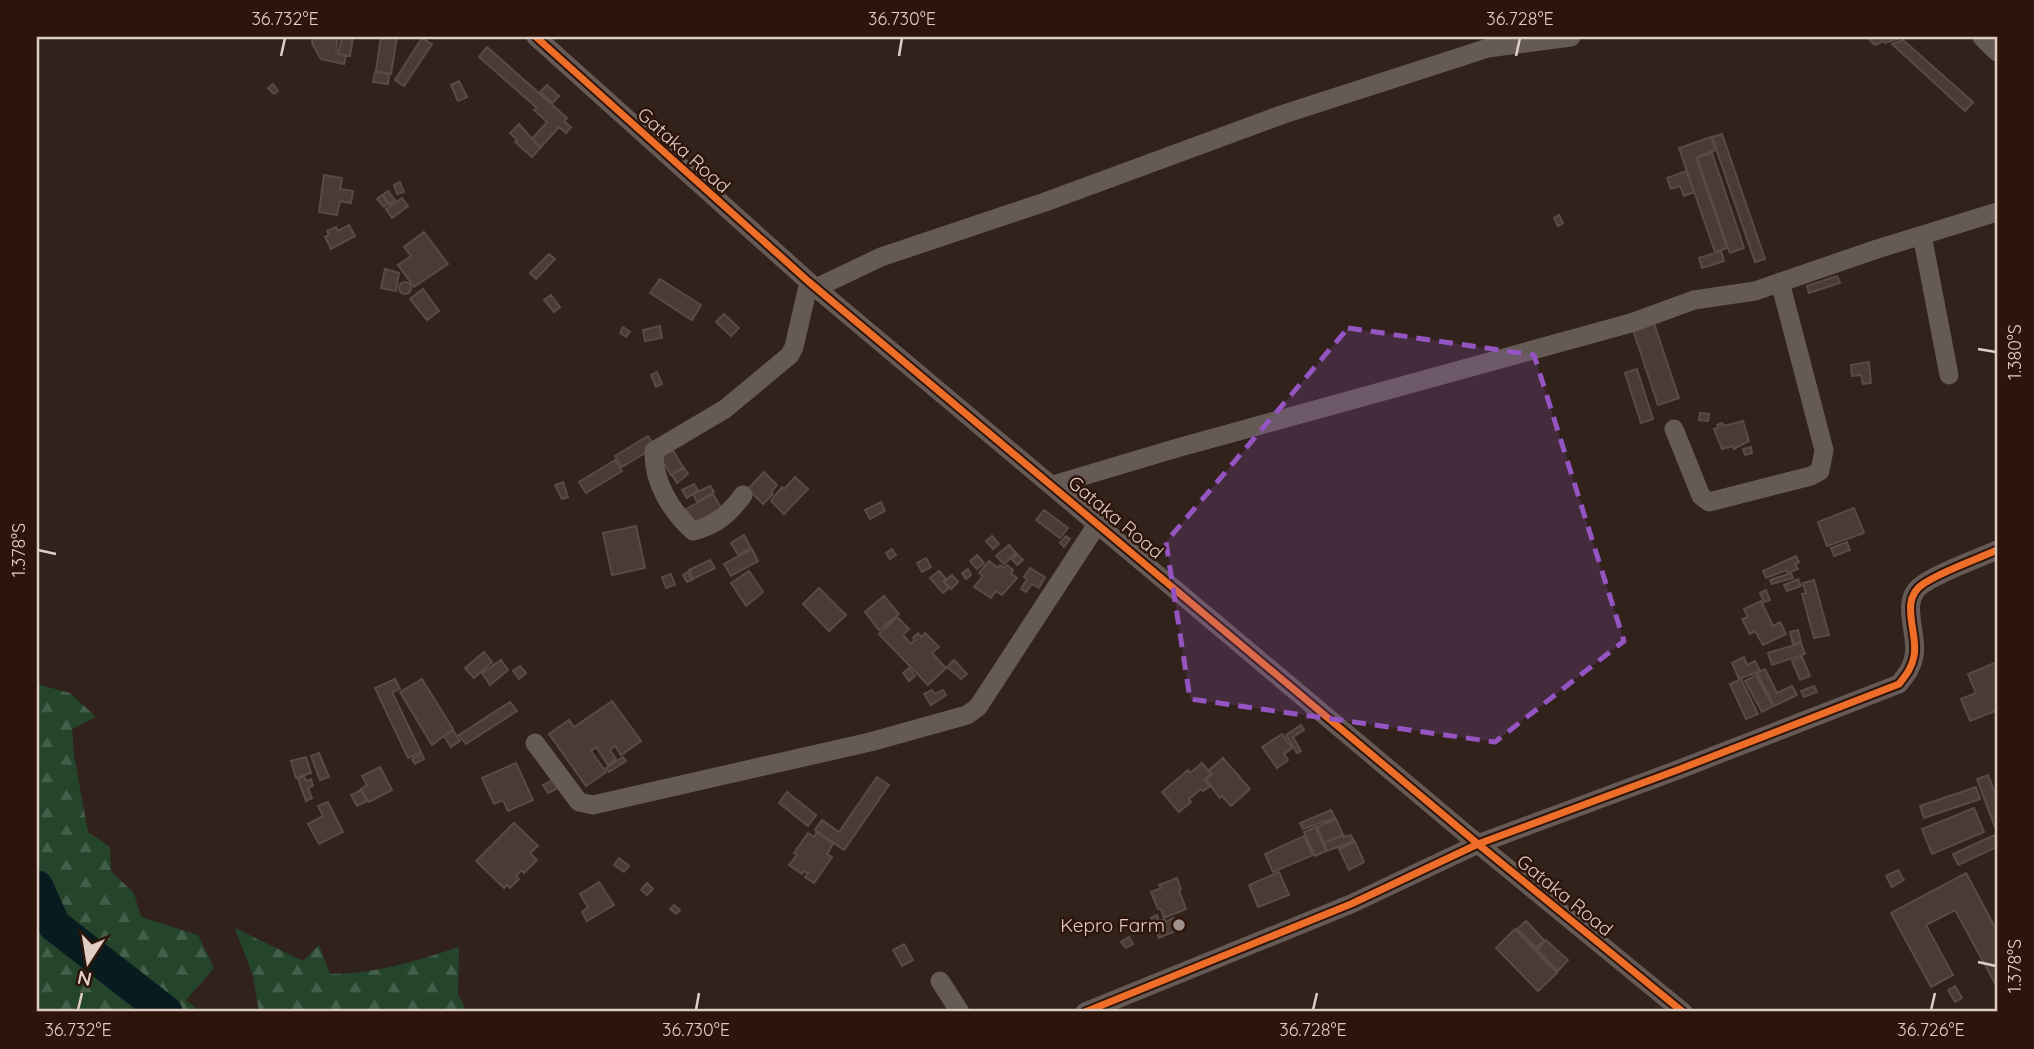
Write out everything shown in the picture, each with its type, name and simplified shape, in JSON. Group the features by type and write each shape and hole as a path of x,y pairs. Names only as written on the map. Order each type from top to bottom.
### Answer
{"street":[{"name":"Gataka Road","path":"536,37 812,285 1478,844 1683,1012"},
{"path":"743,495 728,515 711,527 694,531 679,518 657,478 654,451 725,409 790,355 812,285 881,257 1045,202 1284,114 1488,48 1570,37"},
{"path":"1982,37 1997,52"},
{"path":"1053,485 1177,448 1631,323 1694,300 1755,291 1997,212"},
{"path":"1922,235 1949,375"},
{"path":"1674,429 1701,496 1709,502 1811,477 1820,471 1824,450 1780,282"},
{"path":"535,743 579,802 593,805 870,742 967,715 978,707 1098,523"},
{"path":"1085,1012 1351,904 1478,844 1899,684 1910,670 1915,653 1910,611 1913,598 1921,585 1997,550"},
{"path":"940,981 960,1012"}],"highlighted area":[{"path":"1348,328 1534,355 1624,641 1495,742 1190,699 1166,542"}],"green space":[{"path":"37,684 70,693 96,717 72,729 88,832 110,847 111,871 134,893 141,917 198,935 214,968 186,1000 201,1012 37,1012"},
{"path":"235,928 303,961 319,945 330,974 379,969 459,947 458,994 467,1012 259,1012 253,976"}],"building":[{"path":"313,37 338,37 336,50 338,54 346,56 344,64 321,59 312,43"},
{"path":"342,37 353,37 350,56 338,54"},
{"path":"381,37 397,37 391,74 376,71"},
{"path":"1867,37 1880,37 1884,41 1875,45"},
{"path":"1883,37 1903,37 1885,43"},
{"path":"422,38 432,44 404,86 395,80"},
{"path":"1903,40 1973,102 1965,111 1892,44"},
{"path":"487,47 567,118 564,121 571,127 566,133 559,127 541,147 532,139 547,122 534,110 537,108 479,57"},
{"path":"375,72 389,74 388,84 373,82"},
{"path":"459,81 467,97 458,101 451,85"},
{"path":"273,84 278,91 274,94 268,88"},
{"path":"547,85 559,96 552,103 540,92"},
{"path":"519,124 540,148 532,157 515,142 517,140 510,133"},
{"path":"1722,134 1765,259 1755,262 1712,137"},
{"path":"1711,137 1716,150 1696,157 1727,248 1715,252 1679,148"},
{"path":"1712,153 1744,248 1730,253 1697,158"},
{"path":"1686,171 1694,192 1684,196 1680,186 1671,189 1667,178"},
{"path":"324,175 342,178 340,189 353,191 351,203 340,201 337,215 319,212"},
{"path":"400,182 404,192 397,194 394,185"},
{"path":"388,191 395,200 390,204 383,195"},
{"path":"382,195 388,204 384,207 377,199"},
{"path":"402,198 408,206 392,218 386,209"},
{"path":"1559,215 1563,223 1558,226 1554,218"},
{"path":"349,225 355,236 331,249 325,237 329,235 327,231 336,227 338,231"},
{"path":"424,232 448,264 414,287 398,265 411,256 404,247"},
{"path":"1721,251 1724,261 1702,268 1699,258"},
{"path":"549,254 555,259 536,279 530,273"},
{"path":"385,269 399,273 396,291 381,288"},
{"path":"1837,276 1840,283 1809,293 1807,286"},
{"path":"660,279 701,305 692,320 650,293"},
{"path":"400,283 410,283 410,293 400,293"},
{"path":"423,289 439,311 427,320 410,299"},
{"path":"551,295 560,307 554,312 544,300"},
{"path":"724,314 739,328 731,336 716,322"},
{"path":"1652,317 1679,398 1658,405 1631,324"},
{"path":"660,326 662,338 645,341 643,330"},
{"path":"623,327 630,332 626,337 620,333"},
{"path":"1869,362 1871,383 1863,384 1861,375 1852,376 1851,365"},
{"path":"1637,369 1653,419 1641,423 1625,373"},
{"path":"657,372 662,384 656,387 651,375"},
{"path":"1700,413 1709,414 1708,421 1699,420"},
{"path":"1743,421 1749,441 1734,449 1733,446 1722,449 1714,429 1718,428 1717,425"},
{"path":"648,436 655,447 622,467 615,456"},
{"path":"1751,447 1752,453 1745,455 1743,449"},
{"path":"672,449 683,467 671,475 660,457"},
{"path":"615,460 622,471 586,493 579,482"},
{"path":"684,468 688,474 677,483 672,475"},
{"path":"764,472 777,485 771,492 773,494 763,504 748,489"},
{"path":"795,477 808,489 784,514 771,501 782,487 784,489"},
{"path":"563,482 568,497 562,499 555,485"},
{"path":"694,484 698,490 687,498 682,490"},
{"path":"710,486 714,492 697,502 693,494"},
{"path":"713,494 721,508 695,523 686,509"},
{"path":"881,502 885,511 870,519 865,510"},
{"path":"1854,508 1864,533 1827,546 1818,522"},
{"path":"1044,510 1068,528 1060,538 1036,520"},
{"path":"636,526 645,568 612,575 603,533"},
{"path":"744,535 751,548 738,555 731,543"},
{"path":"992,536 999,544 993,549 986,541"},
{"path":"1066,536 1070,539 1064,547 1060,543"},
{"path":"1847,542 1850,550 1834,556 1831,548"},
{"path":"1009,545 1016,553 1004,564 996,556"},
{"path":"752,549 758,561 731,576 724,564"},
{"path":"892,549 896,555 890,559 886,553"},
{"path":"1017,554 1023,560 1017,565 1012,559"},
{"path":"977,555 984,563 977,569 970,561"},
{"path":"1796,556 1799,562 1795,564 1798,569 1766,578 1763,571"},
{"path":"926,558 931,567 922,572 917,563"},
{"path":"710,560 715,568 693,579 689,570"},
{"path":"989,561 998,568 1000,565 1004,568 1007,565 1017,578 1002,595 996,591 991,598 974,587 983,576 979,573"},
{"path":"1030,568 1045,577 1039,588 1032,584 1026,592 1021,589"},
{"path":"968,569 971,575 966,579 962,573"},
{"path":"749,571 763,592 746,606 731,583"},
{"path":"939,571 949,588 943,593 930,578"},
{"path":"688,572 692,580 687,582 683,575"},
{"path":"1791,573 1793,578 1772,584 1770,580"},
{"path":"671,574 675,585 666,588 662,577"},
{"path":"952,575 958,582 951,589 944,582"},
{"path":"1798,579 1801,586 1787,591 1784,585"},
{"path":"1814,580 1829,635 1814,638 1802,594 1806,593 1803,583"},
{"path":"819,588 846,615 829,631 803,604"},
{"path":"1766,590 1770,600 1764,602 1760,593"},
{"path":"884,596 899,614 879,630 865,612"},
{"path":"1761,601 1773,626 1780,622 1786,634 1763,645 1755,631 1750,634 1742,619 1748,617 1744,609"},
{"path":"897,617 909,629 903,635 911,644 918,633 921,637 925,633 939,647 932,653 946,668 928,685 879,634"},
{"path":"1798,630 1801,642 1793,644 1790,632"},
{"path":"1801,643 1805,654 1772,665 1768,653"},
{"path":"484,652 492,662 474,678 465,668"},
{"path":"1744,657 1747,665 1755,661 1760,671 1739,679 1732,663"},
{"path":"1802,657 1810,676 1800,680 1792,661"},
{"path":"501,660 508,670 490,685 482,673"},
{"path":"954,660 967,674 961,679 947,667"},
{"path":"1997,662 1997,718 1995,711 1970,721 1961,699 1976,693 1968,674"},
{"path":"520,666 526,673 519,679 513,671"},
{"path":"909,668 915,676 909,681 903,673"},
{"path":"1765,669 1777,693 1792,686 1797,695 1774,706 1757,673"},
{"path":"1756,675 1773,706 1762,712 1745,681"},
{"path":"395,679 400,689 392,692 421,752 408,758 375,688"},
{"path":"422,679 453,729 432,745 400,692"},
{"path":"1741,679 1758,714 1746,719 1730,684"},
{"path":"1814,686 1817,692 1804,697 1801,691"},
{"path":"932,690 935,694 943,690 946,695 931,705 924,694"},
{"path":"612,701 641,741 621,755 615,746 610,750 616,759 608,765 596,747 591,751 606,772 586,786 549,734 569,720 574,727"},
{"path":"510,702 517,711 466,744 459,735"},
{"path":"1301,725 1304,730 1293,737 1301,751 1297,753 1286,735"},
{"path":"453,730 460,741 451,747 444,736"},
{"path":"1282,734 1292,748 1284,754 1288,760 1277,768 1262,747"},
{"path":"319,753 329,777 320,780 311,756"},
{"path":"422,754 424,759 415,764 412,759"},
{"path":"306,757 311,773 296,778 291,761"},
{"path":"623,757 626,761 609,772 606,768"},
{"path":"1223,758 1250,789 1231,806 1222,796 1220,798 1206,780 1212,774 1209,770"},
{"path":"516,763 533,800 508,811 503,800 494,804 482,778"},
{"path":"1202,763 1211,774 1204,780 1210,786 1203,791 1201,789 1189,799 1191,802 1179,812 1162,792 1188,770 1190,773"},
{"path":"380,767 392,790 369,802 361,789 367,785 362,776"},
{"path":"1988,775 1997,798 1995,827 1977,779"},
{"path":"304,776 306,781 311,779 313,786 308,788 312,798 306,801 298,779"},
{"path":"877,777 889,785 844,850 815,830 822,820 839,832"},
{"path":"554,779 558,788 548,793 543,785"},
{"path":"1976,787 1980,799 1924,818 1920,806"},
{"path":"361,790 367,801 357,806 351,795"},
{"path":"787,792 816,815 808,826 779,803"},
{"path":"328,802 343,832 319,844 308,824 323,816 318,806"},
{"path":"1974,808 1984,832 1932,854 1922,829"},
{"path":"1331,810 1335,818 1303,829 1300,823"},
{"path":"1336,819 1343,835 1324,843 1317,827"},
{"path":"514,823 538,846 530,853 537,860 524,873 522,870 516,876 519,879 510,888 507,885 504,888 476,861"},
{"path":"1316,827 1326,851 1315,856 1304,832"},
{"path":"817,832 833,844 827,854 832,857 814,883 805,877 808,873 804,871 802,874 789,865 808,833 814,837"},
{"path":"1351,835 1354,841 1327,851 1324,843"},
{"path":"1995,835 1997,847 1958,865 1953,854"},
{"path":"1304,836 1313,855 1273,872 1265,854"},
{"path":"1355,842 1364,862 1349,870 1339,849"},
{"path":"619,858 629,866 624,872 614,865"},
{"path":"1898,870 1904,880 1892,887 1886,876"},
{"path":"1279,872 1289,895 1258,907 1249,885"},
{"path":"1966,873 1997,931 1997,987 1955,910 1926,925 1953,975 1931,987 1891,913"},
{"path":"1177,878 1186,909 1164,918 1151,892 1161,888 1159,885"},
{"path":"599,882 614,905 587,921 582,912 588,907 580,894"},
{"path":"647,883 653,889 647,895 641,890"},
{"path":"674,905 680,910 676,914 670,909"},
{"path":"1157,915 1159,921 1175,919 1180,929 1159,938 1151,918"},
{"path":"1526,921 1544,940 1536,948 1517,929"},
{"path":"1515,929 1557,973 1538,991 1496,948"},
{"path":"1129,937 1133,944 1126,948 1121,942"},
{"path":"1546,940 1568,960 1558,971 1537,950"},
{"path":"904,944 913,960 902,966 893,950"},
{"path":"1955,986 1962,998 1955,1002 1948,990"}],"waterway":[{"path":"37,887 54,925 166,1012"}],"cycle path":[{"path":"536,37 809,282 1478,844 1683,1012"},
{"path":"1085,1012 1351,904 1478,844 1899,684 1910,668 1914,656 1910,608 1916,591 1939,575 1997,550"}],"place":[{"name":"Kepro Farm","path":"1179,925"}]}
